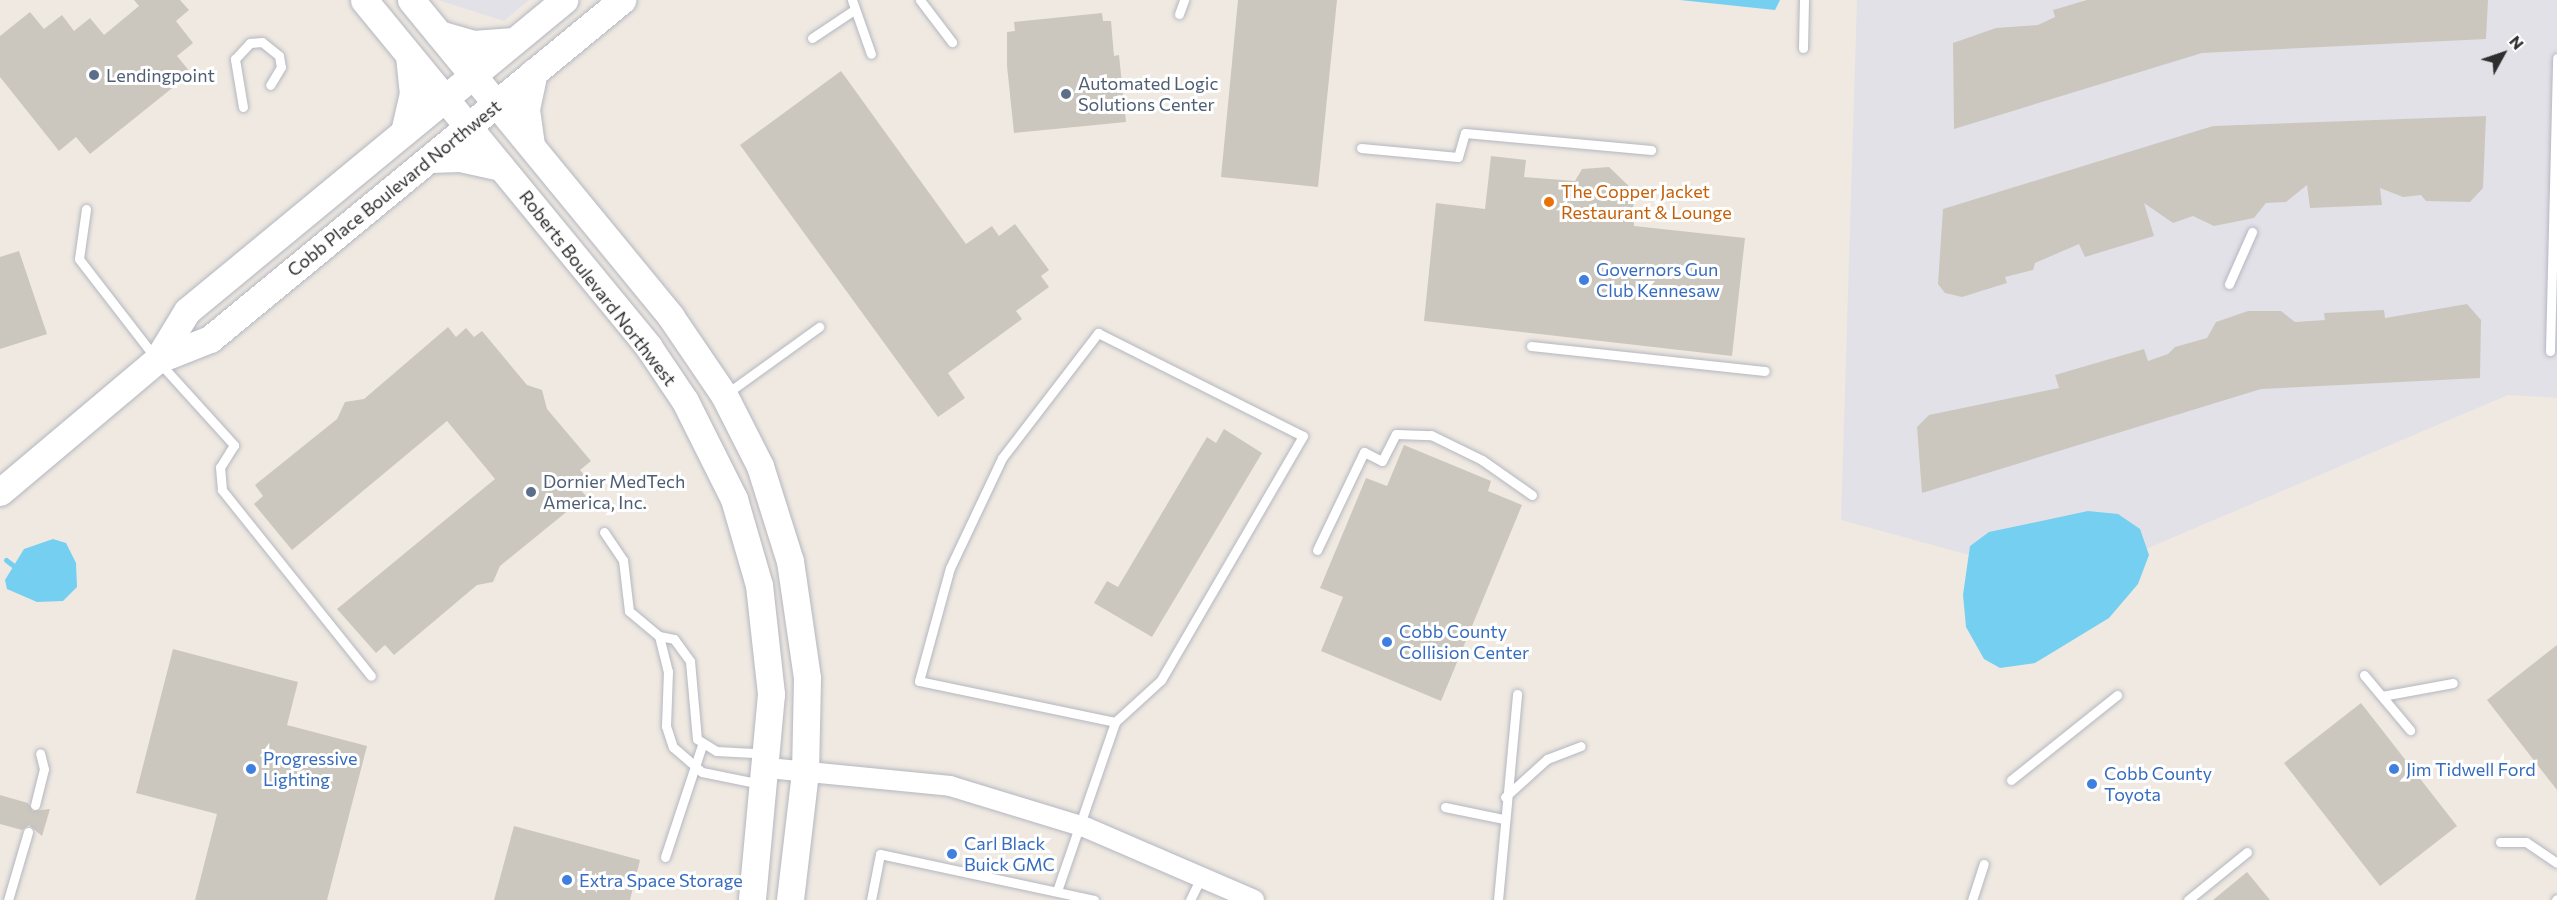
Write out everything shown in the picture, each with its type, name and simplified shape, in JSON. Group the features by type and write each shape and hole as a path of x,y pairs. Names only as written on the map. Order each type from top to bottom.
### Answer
{"street":[{"name":"Roberts Boulevard Northwest","path":"364,0 654,355 720,468 745,532 763,607 771,694 768,768 752,900"},
{"name":"Roberts Boulevard Northwest","path":"411,0 647,286 724,395 760,466 790,561 807,669 805,772 790,900"},
{"name":"Cobb Place Boulevard Northwest","path":"157,360 187,311 564,0"},
{"name":"Cobb Place Boulevard Northwest","path":"4,480 157,360 210,339 622,0"},
{"path":"439,34 473,44 514,41"},
{"path":"404,132 414,94 409,55"},
{"path":"531,147 526,118 534,72"},
{"path":"429,159 469,159 501,167"},
{"path":"768,768 950,786 1079,825 1254,900"}],"lane":[{"path":"920,0 952,42"},
{"path":"1179,14 1184,0"},
{"path":"1803,48 1804,0"},
{"path":"812,38 853,5 871,54"},
{"path":"243,106 236,59 250,43 262,42 279,56 281,67 270,85"},
{"path":"2550,351 2557,58"},
{"path":"1361,148 1458,157 1465,133 1651,150"},
{"path":"86,209 79,259 157,360 234,445 220,467 222,490 371,676"},
{"path":"2229,284 2252,232"},
{"path":"724,395 819,327"},
{"path":"1058,888 1115,722 1161,680 1303,436 1098,333 1002,458 950,568 919,681 1115,722"},
{"path":"1531,346 1765,371"},
{"path":"1317,550 1364,453 1382,461 1396,434 1431,435 1482,460 1532,495"},
{"path":"604,532 623,560 629,611 659,636 674,639 690,661 695,733 702,745"},
{"path":"659,636 668,671 669,737 692,765 751,782 768,768 754,753 702,745"},
{"path":"2364,675 2410,730"},
{"path":"2382,696 2453,684"},
{"path":"1498,900 1505,797 1517,694"},
{"path":"2011,780 2117,694"},
{"path":"665,857 692,765 702,745"},
{"path":"1505,797 1547,759 1581,746"},
{"path":"35,805 44,769 40,753"},
{"path":"1445,807 1503,819"},
{"path":"8,900 28,832"},
{"path":"2500,842 2526,842 2557,863"},
{"path":"2188,900 2247,852"},
{"path":"872,900 880,854 1058,888 1094,900"},
{"path":"1972,900 1984,864"},
{"path":"1190,900 1201,877"}],"shaded area":[{"path":"438,0 529,0 504,21"},
{"path":"1857,0 2557,0 2557,398 2508,395 2068,582 1841,520"}],"water":[{"path":"1680,0 1780,0 1775,10"},
{"path":"2088,511 2118,514 2140,529 2149,555 2138,584 2109,618 2035,663 2000,668 1984,659 1966,627 1963,595 1970,546 1989,532"},
{"path":"53,539 66,543 76,563 77,587 63,601 37,602 7,589 5,580 24,549"}],"building":[{"name":"Lendingpoint","path":"134,0 180,0 189,10 176,21 193,43 177,56 191,73 90,154 76,137 59,151 0,77 0,36 30,12 44,29 62,15 74,31 90,18 104,35 139,6"},
{"path":"1238,0 1337,0 1318,187 1221,177"},
{"path":"2087,0 2488,0 2486,39 2202,53 1954,129 1953,43 1996,28 2038,25 2055,17 2053,10"},
{"name":"Automated Logic Solutions Center","path":"1102,13 1103,21 1111,21 1114,56 1119,55 1126,122 1014,133 1007,66 1007,32 1015,31 1014,22"},
{"path":"841,71 966,244 992,226 999,236 1015,224 1049,270 1041,276 1049,287 1016,311 1022,319 948,373 965,398 938,417 740,145"},
{"path":"2486,116 2483,188 2470,202 2426,201 2421,195 2403,197 2380,188 2382,205 2310,208 2307,185 2286,202 2266,203 2254,218 2214,226 2193,216 2173,223 2144,203 2154,236 2085,257 2079,244 2035,263 2033,270 2005,277 2007,283 1962,297 1945,293 1938,284 1943,209 2213,126"},
{"name":"Governors Gun Club Kennesaw","path":"1491,156 1526,160 1524,177 1575,181 1582,169 1609,167 1633,190 1634,226 1745,238 1732,356 1424,321 1436,203 1485,209"},
{"path":"19,251 47,334 0,349 0,257"},
{"path":"2467,304 2481,320 2480,378 2261,389 1922,493 1917,427 1929,415 2059,388 2055,375 2144,349 2148,361 2168,354 2175,347 2207,338 2216,322 2248,311 2281,311 2295,322 2325,320 2324,313 2384,310 2385,318"},
{"name":"Dornier MedTech America, Inc.","path":"448,327 456,337 466,328 474,337 482,331 527,385 542,390 547,409 591,461 580,470 588,480 579,488 586,496 500,566 493,582 477,585 394,655 385,645 376,653 337,609 495,479 447,421 292,550 254,504 263,496 255,485 337,419 345,402 364,399"},
{"path":"1224,429 1262,453 1152,637 1094,603 1107,581 1118,587 1207,437 1216,443"},
{"path":"1404,445 1491,481 1488,491 1522,505 1441,701 1321,651 1343,597 1320,588 1366,478 1387,486"},
{"path":"2557,645 2557,790 2487,700"},
{"name":"Progressive Lighting","path":"173,649 298,682 287,725 367,746 327,900 195,900 217,814 136,793"},
{"path":"2361,703 2457,826 2380,886 2284,763"},
{"path":"0,795 28,803 33,811 50,809 42,836 29,825 22,830 0,824"},
{"name":"Extra Space Storage","path":"514,826 640,860 630,900 494,900"},
{"path":"2247,872 2270,900 2213,900"}],"waterway":[{"path":"6,560 14,566"}],"place":[{"name":"Lendingpoint","path":"94,75"},
{"name":"Automated Logic Solutions Center","path":"1066,94"},
{"name":"The Copper Jacket Restaurant & Lounge","path":"1549,202"},
{"name":"Governors Gun Club Kennesaw","path":"1584,280"},
{"name":"Dornier MedTech America, Inc.","path":"531,492"},
{"name":"Cobb County Collision Center","path":"1387,642"},
{"name":"Progressive Lighting","path":"251,769"},
{"name":"Jim Tidwell Ford","path":"2394,769"},
{"name":"Cobb County Toyota","path":"2092,784"},
{"name":"Carl Black Buick GMC","path":"952,854"},
{"name":"Extra Space Storage","path":"567,880"}]}
